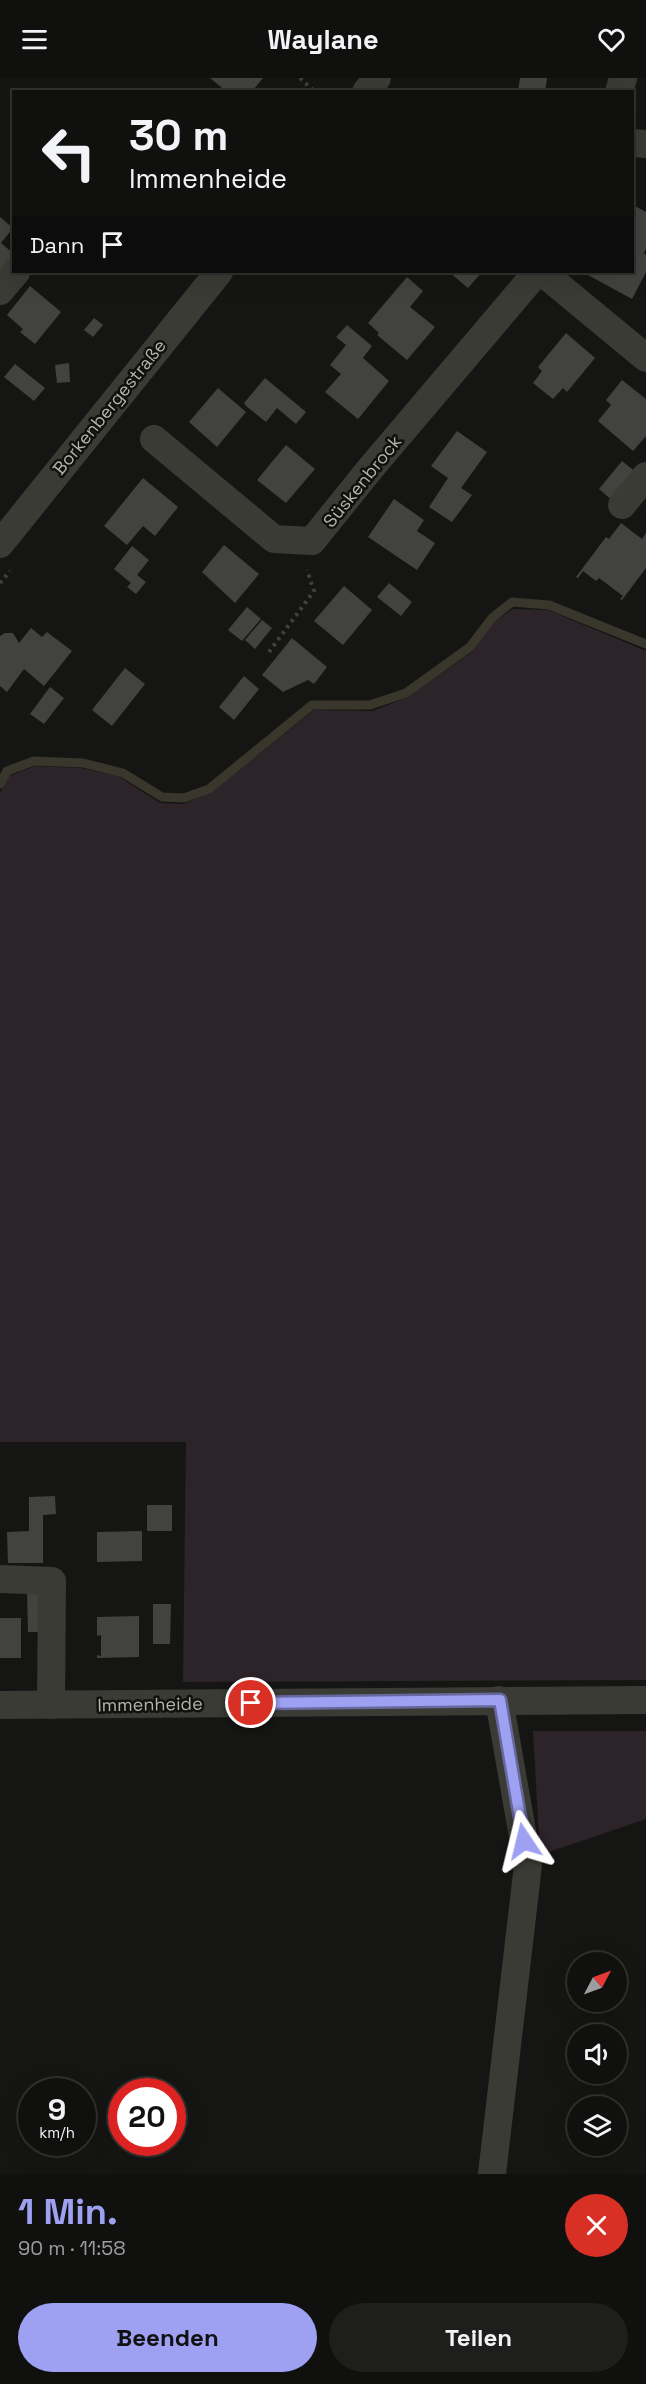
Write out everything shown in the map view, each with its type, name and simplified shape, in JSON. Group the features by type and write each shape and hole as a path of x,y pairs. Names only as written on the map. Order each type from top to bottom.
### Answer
{"street":[{"path":"368,90 377,78"},
{"path":"0,291 15,273"},
{"name":"Borkenbergestraße","path":"0,544 218,273"},
{"name":"Süskenbrock","path":"298,541 312,542 370,468 536,273"},
{"path":"543,273 646,358"},
{"path":"154,439 274,539 298,541"},
{"path":"622,506 646,476"},
{"path":"1,1579 52,1581 51,1705"},
{"path":"492,2174 528,1865 500,1700"},
{"name":"Immenheide","path":"0,1705 646,1700"}],"path":[{"path":"300,78 313,90"},
{"path":"269,652 314,591 298,541"}],"shaded area":[{"path":"513,609 548,610 646,651 646,1680 183,1682 186,1442 0,1442 0,793 9,776 35,766 81,768 118,776 160,803 183,804 210,793 314,710 373,711 408,697 472,652 495,621"},
{"path":"533,1731 646,1731 646,1819 540,1855"}],"building":[{"path":"210,78 263,78 255,90 225,90"},
{"path":"520,78 547,78 545,90 518,90"},
{"path":"634,206 646,212 646,249 644,253 646,272 632,299 586,274 634,273"},
{"path":"0,217 12,227 1,243 12,252 12,256 0,271"},
{"path":"450,273 481,273 468,288"},
{"path":"407,277 423,291 410,307 435,327 407,360 377,335 379,333 368,323"},
{"path":"30,286 61,312 35,344 20,332 23,329 7,315"},
{"path":"94,318 103,325 93,337 84,330"},
{"path":"347,325 372,346 363,358 389,381 358,419 325,392 341,374 330,365 346,345 336,337"},
{"path":"566,333 595,358 567,392 563,388 553,399 533,383 542,371 538,367"},
{"path":"69,363 70,382 57,383 55,365"},
{"path":"15,364 45,388 34,401 4,377"},
{"path":"265,378 306,412 296,424 277,408 266,422 246,406 244,403"},
{"path":"622,380 646,399 646,436 633,451 598,421 611,405 606,400"},
{"path":"218,388 246,412 217,447 189,422"},
{"path":"457,431 487,452 461,488 472,495 452,522 429,507 448,478 431,466"},
{"path":"286,445 315,469 286,503 257,480"},
{"path":"622,461 638,474 614,502 599,489"},
{"path":"143,478 178,507 155,536 143,526 127,545 104,526"},
{"path":"394,499 424,520 417,531 435,543 417,570 368,537"},
{"path":"621,523 642,539 646,533 646,568 622,600 620,599 623,596 599,578 596,581 583,571 578,578 576,577 606,537 609,539"},
{"path":"224,545 259,574 235,603 202,572"},
{"path":"132,546 149,560 137,575 146,582 136,594 127,587 131,583 114,569"},
{"path":"389,583 412,602 401,616 377,597"},
{"path":"344,586 372,610 343,645 314,621"},
{"path":"247,607 261,619 242,641 228,630"},
{"path":"262,620 272,628 255,649 245,640"},
{"path":"31,628 42,637 47,632 72,651 44,686 24,669 7,692 0,686 0,636 13,633 19,643"},
{"path":"292,638 327,667 314,684 308,680 283,692 262,675"},
{"path":"125,668 145,684 112,726 92,710"},
{"path":"244,676 259,689 234,720 219,707"},
{"path":"50,687 64,698 44,724 30,714"},
{"path":"55,1496 56,1514 43,1515 43,1563 8,1563 7,1532 29,1531 29,1497"},
{"path":"147,1505 172,1505 172,1531 147,1531"},
{"path":"142,1531 142,1561 97,1562 97,1532"},
{"path":"27,1591 41,1591 41,1632 28,1632"},
{"path":"153,1604 171,1604 170,1644 153,1644"},
{"path":"139,1616 139,1657 97,1658 97,1655 101,1656 101,1635 97,1636 97,1617"},
{"path":"0,1618 21,1618 21,1658 0,1658"}],"waterway":[{"path":"0,784 7,771 34,761 83,763 123,773 162,797 184,798 209,789 312,705 370,705 406,693 470,647 492,618 512,602 549,605 646,644"}],"route":[{"path":"251,1703 500,1700 524,1841"}]}
